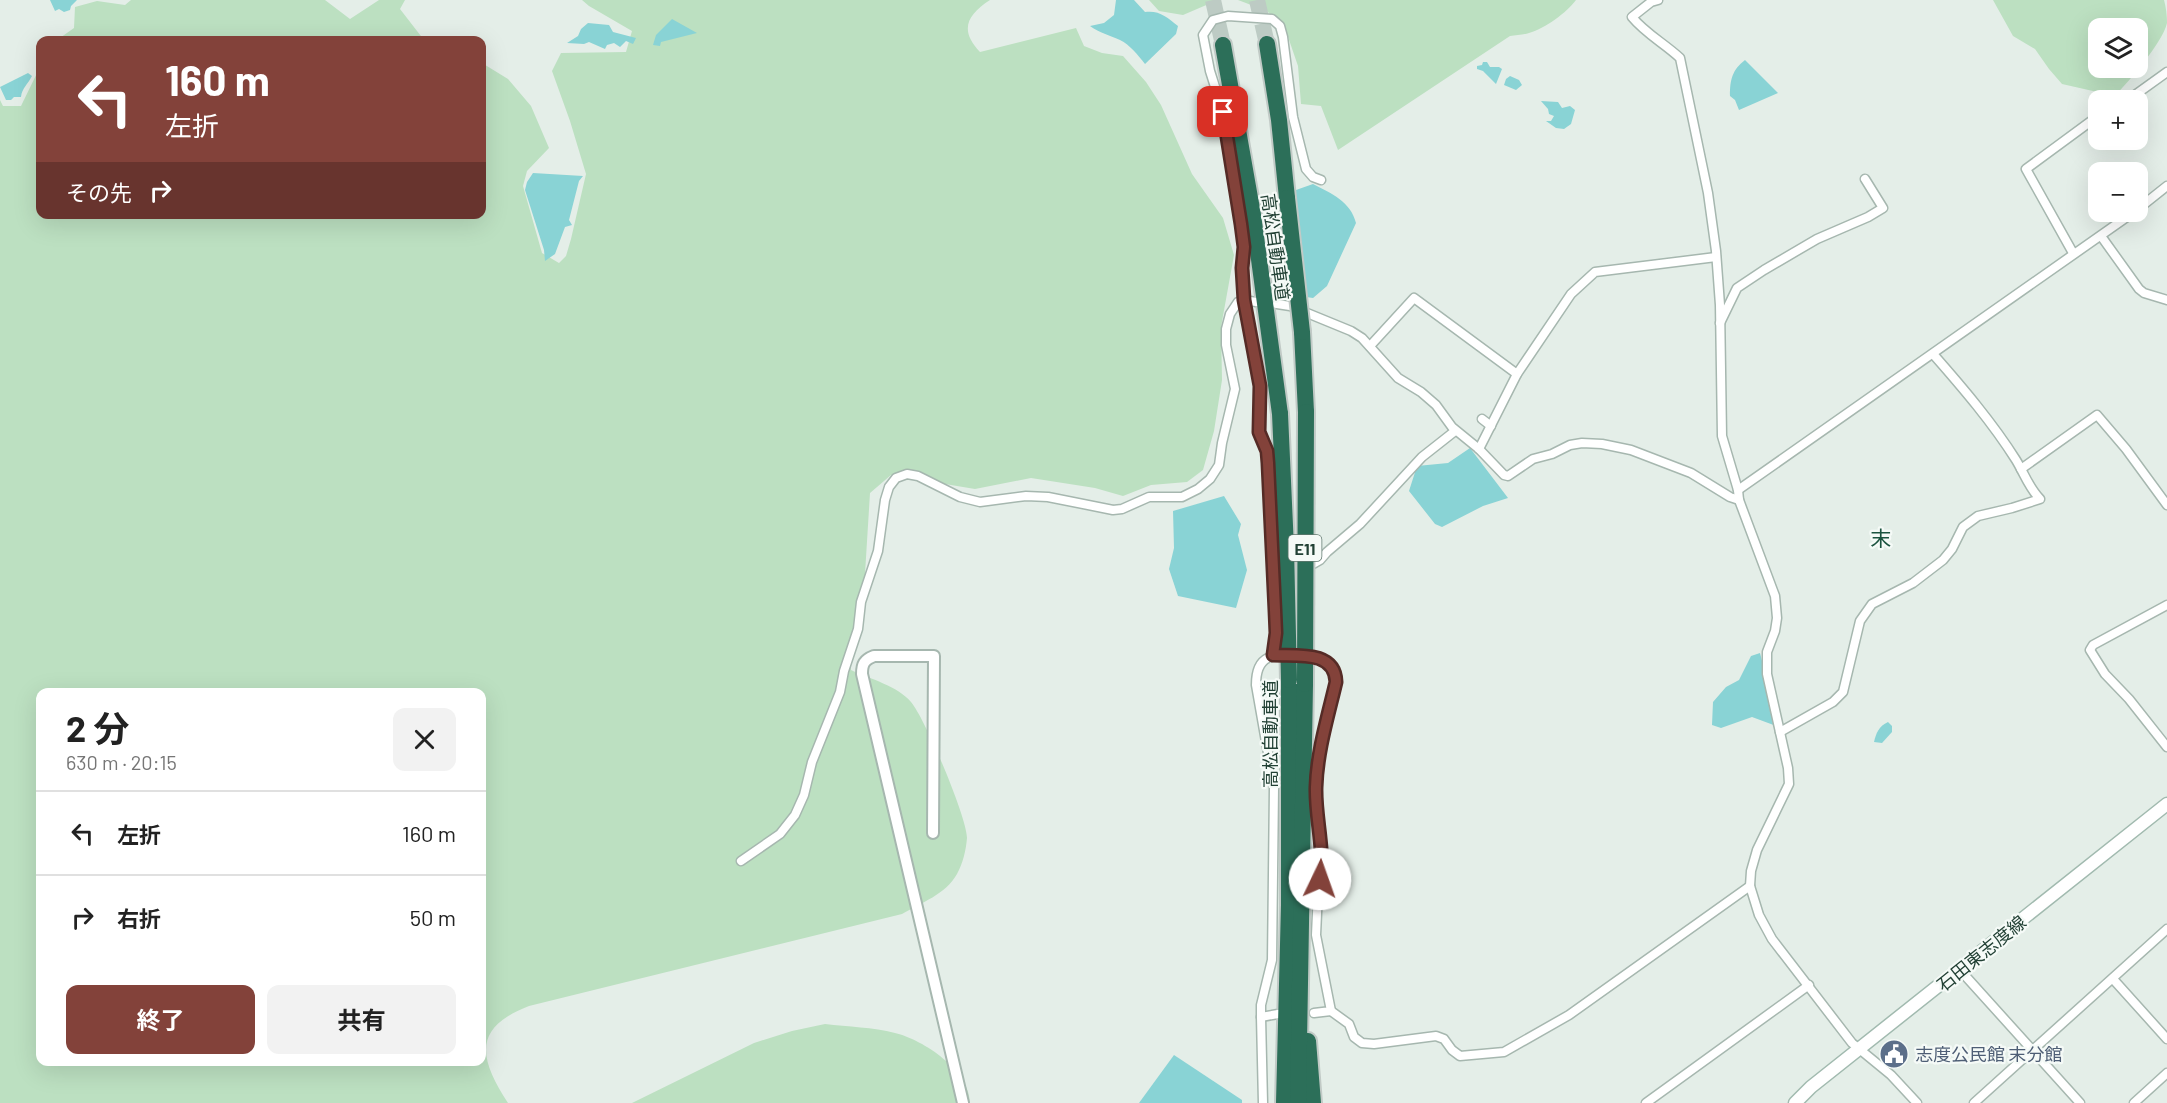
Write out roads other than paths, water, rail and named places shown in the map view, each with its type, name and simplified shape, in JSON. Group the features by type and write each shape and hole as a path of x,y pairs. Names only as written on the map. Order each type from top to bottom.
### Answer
{"highway":[{"name":"高松自動車道","path":"1268,44 1278,110 1302,332 1306,412 1289,904 1302,1089 1298,1103"},
{"name":"高松自動車道","path":"1223,45 1253,215 1280,414 1286,548 1297,682 1302,783 1302,908 1298,1041"},
{"path":"1298,1041 1302,1089"},
{"name":"高松自動車道","path":"1284,1103 1302,1089"}],"main road":[{"name":"石田東志度線","path":"1794,1103 1811,1087 2167,804"}],"street":[{"path":"1658,0 1651,2 1632,17 1642,30 1670,48 1680,58 1708,193 1716,257 1720,305 1722,436 1740,500 1775,596 1777,618 1767,652 1766,667 1788,768 1789,784 1756,850 1750,886 1759,915 1772,939 1852,1042 1892,1075 1917,1103"},
{"path":"1273,655 1276,633 1274,564 1267,451 1259,432 1260,386 1244,300 1242,268 1244,247 1241,224 1223,112 1210,71 1203,35 1213,20 1228,16 1272,19 1280,26 1293,117 1306,169 1313,177 1321,180"},
{"path":"2142,90 2167,72"},
{"path":"2073,253 2026,169 2088,123"},
{"path":"1719,326 1737,288 1817,239 1883,208 1865,179"},
{"path":"2148,200 2167,186"},
{"path":"1738,490 2120,222"},
{"path":"2101,236 2139,289 2144,293 2167,300"},
{"path":"1479,449 1517,374 1571,294 1595,272 1716,257"},
{"path":"1370,346 1414,298 1517,374"},
{"path":"741,861 780,834 795,815 804,795 812,762 840,692 844,670 858,629 861,602 878,550 885,500 889,487 896,478 907,474 918,476 960,497 980,502 1026,496 1048,497 1113,510 1149,497 1182,497 1198,489 1210,479 1219,465 1235,389 1226,345 1226,329 1230,314 1238,303 1244,300 1256,302"},
{"path":"1277,304 1290,306 1351,331 1370,346 1382,363 1398,378 1436,405 1455,431 1479,449 1504,475 1508,476 1533,459 1552,454 1570,445 1582,443 1609,445 1631,450 1691,473 1730,497 1740,500"},
{"path":"1780,732 1833,702 1843,692 1860,621 1872,604 1913,583 1943,560 1952,549 1963,527 1978,516 2040,499 1965,391 1933,354"},
{"path":"2021,469 2097,415 2126,449 2167,505"},
{"path":"1482,419 1491,426"},
{"path":"1274,564 1313,564 1320,560 1360,524 1422,457 1455,431"},
{"path":"2167,605 2093,645 2090,650 2104,674 2129,699 2167,747"},
{"path":"1263,1103 1261,1005 1272,960 1274,787 1256,684 1256,672 1262,661 1273,655 1318,658 1328,661 1335,670 1336,682 1317,770 1316,790 1322,858 1316,910 1316,935 1331,1011"},
{"path":"933,833 934,656 874,656 862,664 862,674 963,1103"},
{"path":"1314,1013 1331,1011 1349,1023 1354,1037 1362,1043 1374,1044 1436,1036 1443,1039 1460,1056 1504,1052 1569,1016 1750,886"},
{"path":"1974,1103 2167,929"},
{"path":"1960,970 2080,1103"},
{"path":"2113,978 2167,1039"},
{"path":"1646,1103 1809,985"},
{"path":"1261,1017 1278,1014"},
{"path":"2134,1103 2167,1073"}],"water":[{"path":"50,0 77,0 70,10 64,12 59,9 55,11"},
{"path":"1116,0 1134,0 1145,12 1159,13 1178,26 1176,34 1145,64 1124,42 1090,26 1104,23 1114,15"},
{"path":"672,19 697,33 661,42 660,46 653,45 656,35"},
{"path":"588,23 609,25 613,32 636,38 633,44 626,41 620,47 614,43 607,45 605,49 589,42 567,43 578,36 581,29"},
{"path":"1745,60 1778,93 1739,110 1735,100 1730,96 1731,85 1735,72"},
{"path":"1483,62 1487,62 1490,67 1502,69 1496,84 1483,71 1477,69 1477,66 1482,65"},
{"path":"28,73 32,76 21,97 6,100 0,87"},
{"path":"1510,76 1519,80 1522,85 1516,90 1504,85"},
{"path":"1541,101 1558,102 1562,108 1570,106 1575,110 1571,124 1564,129 1556,128 1546,121 1551,121 1554,116 1549,114"},
{"path":"533,173 583,176 579,181 569,220 572,225 565,227 555,254 545,261 544,250 525,190"},
{"path":"1313,184 1345,204 1350,209 1356,223 1327,286 1313,298 1290,290 1281,238 1280,203 1296,190"},
{"path":"1470,448 1508,498 1483,506 1442,527 1435,524 1409,491 1417,466 1448,463"},
{"path":"1224,496 1241,524 1238,535 1247,570 1236,608 1178,596 1169,569 1174,548 1173,511"},
{"path":"1760,653 1779,727 1752,717 1721,728 1712,725 1713,702 1726,687 1739,680 1751,656"},
{"path":"1888,722 1892,726 1892,732 1882,743 1874,742 1878,730"},
{"path":"1174,1055 1242,1100 1242,1103 1139,1103"}],"tunnel":[{"path":"1213,0 1223,45"},
{"path":"1257,0 1267,44"}],"place":[{"name":"志度公民館 末分館","path":"1894,1054"}],"district":[{"name":"末","path":"1881,537"}]}
